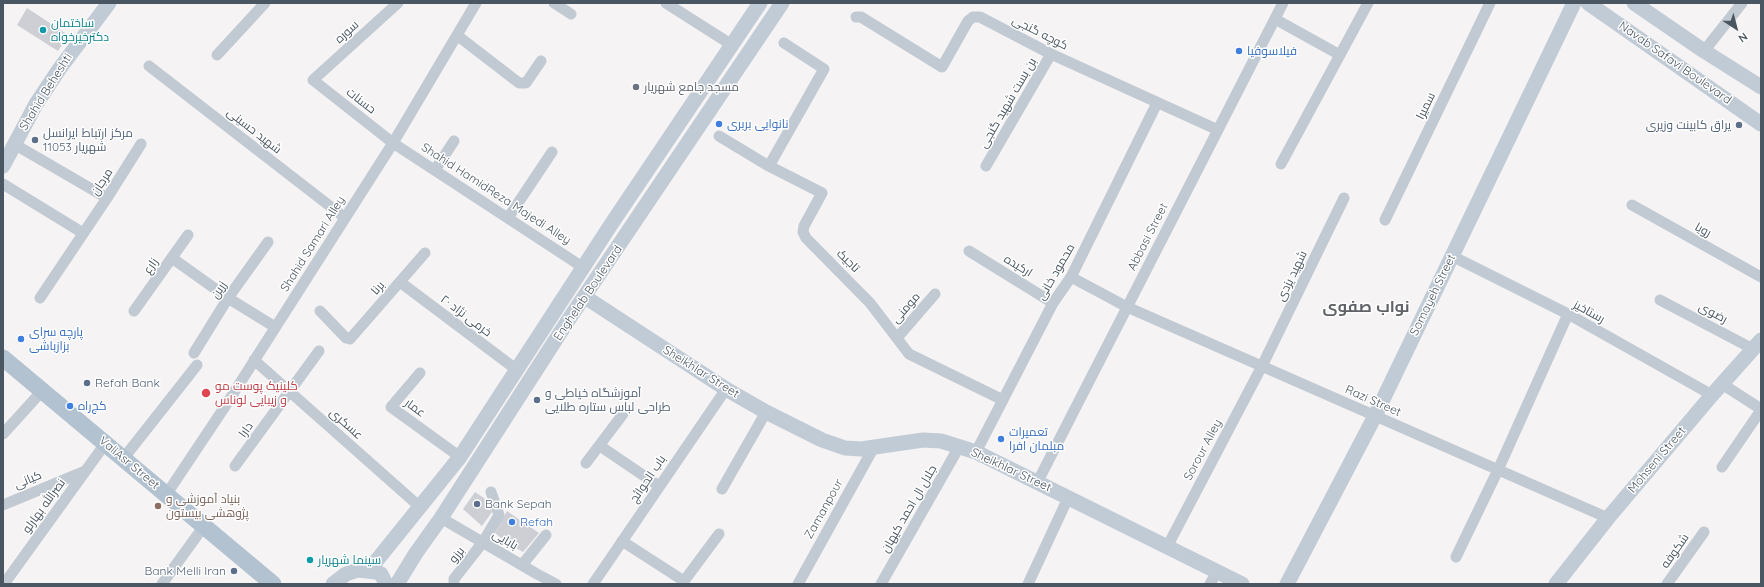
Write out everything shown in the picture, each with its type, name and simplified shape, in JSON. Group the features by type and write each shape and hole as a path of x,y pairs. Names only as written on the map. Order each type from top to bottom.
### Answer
{"main road":[{"name":"ValiAsr Street","path":"3,358 273,584"}],"street":[{"name":"Shahid Beheshti","path":"3,166 36,104 60,68 109,3"},
{"path":"217,54 265,3"},
{"name":"سوره","path":"313,80 398,3"},
{"path":"554,3 571,14"},
{"path":"666,3 732,45"},
{"name":"Enghelab Boulevard","path":"369,570 460,457 663,147 760,3"},
{"name":"Enghelab Boulevard","path":"397,584 585,297 782,3"},
{"name":"Abbasi Street","path":"1037,483 1282,3"},
{"path":"1281,164 1368,3"},
{"name":"سمیرا","path":"1385,220 1490,3"},
{"name":"Somayeh Street","path":"1287,584 1375,416 1574,3"},
{"name":"Navab Safavi Boulevard","path":"1588,3 1761,124"},
{"path":"1634,3 1704,51 1761,87"},
{"path":"1704,51 1742,3"},
{"name":"Shahid Samari Alley","path":"166,495 393,143 458,36 475,4"},
{"name":"کوچه گنجی","path":"856,17 861,17 942,67 968,21 974,17 980,17 1052,54 1218,130"},
{"path":"1275,18 1340,55"},
{"path":"458,36 519,83 526,82 541,61"},
{"path":"769,166 824,69 784,43"},
{"name":"بن بست شهید گنجی","path":"986,166 1052,54"},
{"name":"شهید حسینی","path":"149,66 344,217"},
{"name":"حسنات","path":"313,80 393,143"},
{"name":"محمود خانی","path":"976,452 1053,303 1071,277 1157,103"},
{"name":"تاجیک","path":"719,136 769,166 822,193 804,226 803,232 806,238 870,303 909,354 1003,400"},
{"path":"435,170 454,141"},
{"name":"Shahid HamidReza Majedi Alley","path":"393,143 584,268"},
{"path":"14,144 107,198"},
{"name":"مرجان","path":"83,233 141,144"},
{"path":"663,147 679,157"},
{"path":"508,218 552,152"},
{"path":"3,184 83,233 40,298"},
{"name":"شهید یزدی","path":"1262,366 1344,198"},
{"name":"رویا","path":"1632,205 1761,277"},
{"name":"زارع","path":"134,311 188,235"},
{"name":"زرین","path":"194,353 228,298 268,242"},
{"name":"ارکیده","path":"969,251 1053,303"},
{"name":"برنا","path":"320,311 346,338 350,339 425,253"},
{"name":"رستاخیز","path":"1452,256 1717,390 1761,410"},
{"path":"172,258 228,298 275,327"},
{"name":"Razi Street","path":"1071,277 1127,307 1608,518"},
{"name":"خرمی نژاد ۲۰","path":"400,282 517,370"},
{"name":"مومنی","path":"897,338 936,294"},
{"name":"Sheikhlar Street","path":"585,297 726,388 766,412 822,440 845,448 874,447 923,440 940,441 976,452 1166,547 1214,578 1242,584"},
{"name":"رضوی","path":"1660,300 1757,345"},
{"path":"1456,557 1498,470 1568,314"},
{"name":"Mohseni Street","path":"1556,584 1608,518 1757,345"},
{"name":"دارا","path":"236,466 319,351"},
{"name":"عسکری","path":"254,360 420,507"},
{"path":"123,459 197,365"},
{"name":"Sorour Alley","path":"1166,547 1262,366"},
{"name":"عمار","path":"420,373 391,407 460,457"},
{"name":"باب الحوائج","path":"593,584 726,388"},
{"path":"3,434 42,391"},
{"path":"1722,467 1761,410"},
{"path":"722,489 766,412"},
{"path":"586,463 623,414"},
{"name":"نصرالله بهارلو","path":"4,584 105,444"},
{"path":"600,446 659,486"},
{"name":"Zamanpour","path":"798,584 874,447"},
{"name":"جلال ال احمد کیهان","path":"881,584 959,447"},
{"name":"کیانی","path":"3,505 85,470"},
{"name":"برزو","path":"454,584 454,579 483,542 499,515 490,492"},
{"path":"1028,584 1068,498"},
{"name":"بابایی","path":"441,518 556,584"},
{"path":"162,584 204,526"},
{"name":"شکوفه","path":"1667,584 1704,532"},
{"path":"622,540 684,581 719,534"},
{"path":"522,565 546,535"},
{"path":"333,584 346,574 358,570 369,570 381,574 386,584"},
{"path":"531,584 537,574"}],"building":[{"name":"ساختمان دکترخیرخواه","path":"27,8 68,35 58,51 17,25"},
{"name":"Bank Sepah","path":"475,492 484,498 492,512 482,526 463,509"},
{"name":"Refah","path":"507,511 539,533 523,552 516,548 516,542 510,542 506,536 501,538 495,533"}],"place":[{"name":"ساختمان دکترخیرخواه","path":"43,30"},
{"name":"فیلاسوفیا","path":"1239,51"},
{"name":"مسجد جامع شهریار","path":"636,87"},
{"name":"نانوایی بربری","path":"719,124"},
{"name":"یراق کابینت وزیری","path":"1739,125"},
{"name":"مرکز ارتباط ایرانسل 11053 شهریار","path":"35,140"},
{"name":"پارچه سرای بزازباشی","path":"21,339"},
{"name":"Refah Bank","path":"87,383"},
{"name":"کلینیک پوست مو و زیبایی لوناس","path":"206,393"},
{"name":"آموزشگاه خیاطی و طراحی لباس ستاره طلایی","path":"537,400"},
{"name":"کج‌راه","path":"70,406"},
{"name":"تعمیرات مبلمان افرا","path":"1001,439"},
{"name":"Bank Sepah","path":"477,504"},
{"name":"بنیاد آموزشی و پژوهشی بیستون","path":"158,506"},
{"name":"Refah","path":"512,522"},
{"name":"سینما شهریار","path":"310,560"},
{"name":"Bank Melli Iran","path":"234,571"}],"district":[{"name":"نواب صفوی","path":"1366,307"}]}
